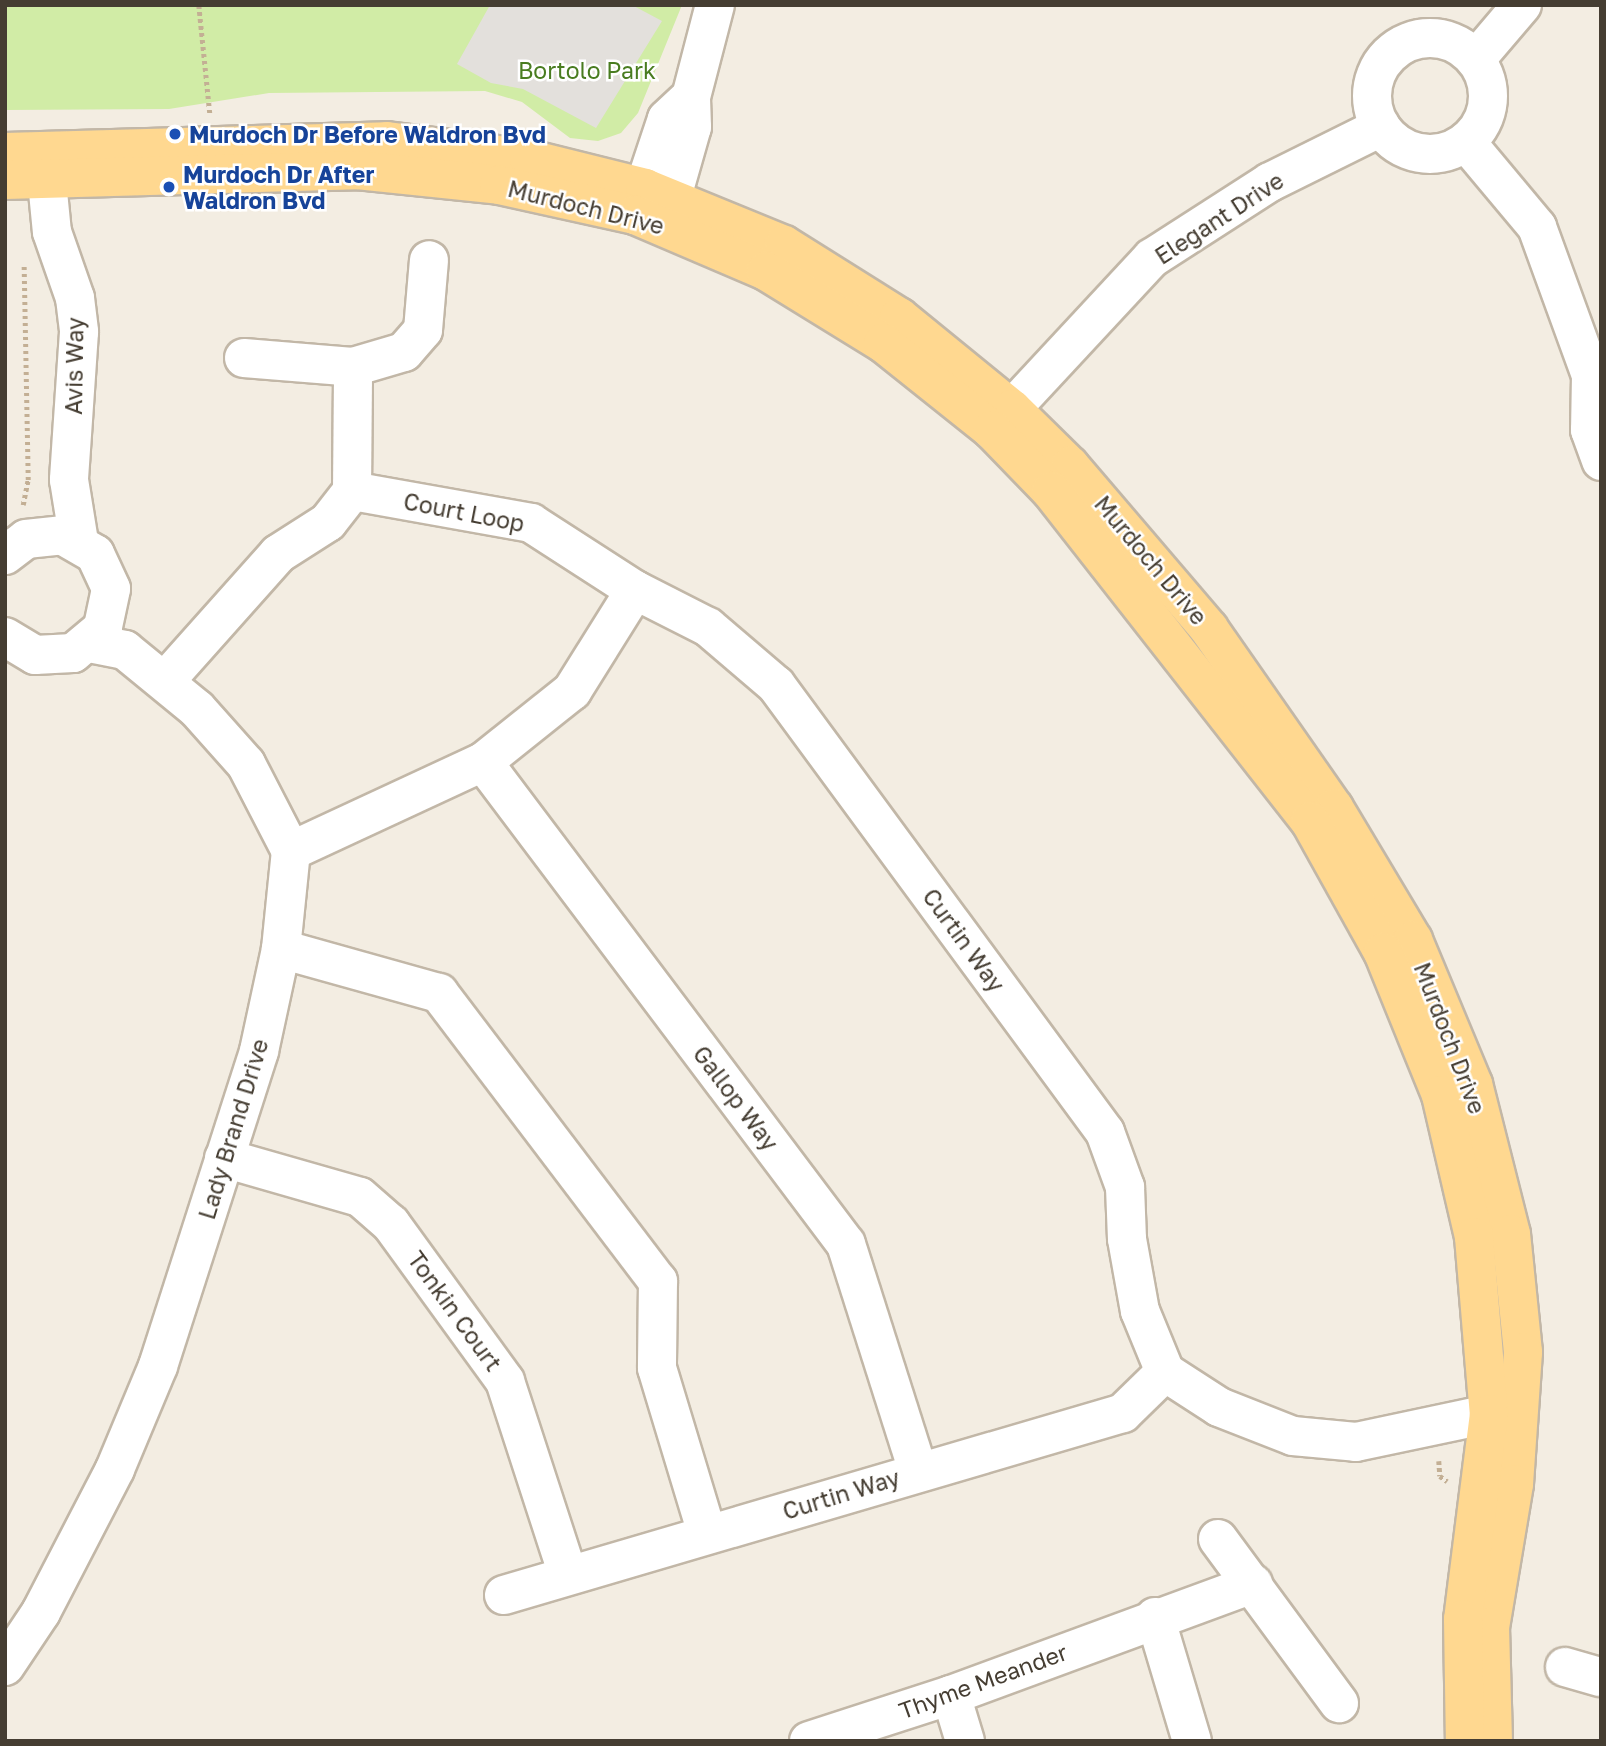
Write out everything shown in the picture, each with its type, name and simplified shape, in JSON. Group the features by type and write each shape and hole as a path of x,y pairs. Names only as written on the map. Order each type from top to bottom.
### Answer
{"main road":[{"name":"Murdoch Drive","path":"5,180 46,165 387,141 529,159 655,206 883,343 1002,419 1125,526 1209,629 1334,808 1413,940 1473,1084 1511,1234 1523,1352 1514,1484 1490,1627 1493,1741"},
{"name":"Murdoch Drive","path":"5,152 46,165"},
{"name":"Murdoch Drive","path":"1002,419 1310,821 1383,952 1441,1095 1474,1237 1489,1414 1463,1619 1465,1741"}],"street":[{"path":"655,206 667,119 691,97 715,5"},
{"path":"1476,59 1522,5"},
{"path":"1442,38 1476,59 1488,87 1488,103 1466,142 1430,154 1394,142 1381,127 1372,99 1377,70 1404,43 1442,38"},
{"name":"Elegant Drive","path":"1002,419 1161,252 1270,182 1381,127"},
{"path":"1466,142 1537,227 1591,375 1597,439"},
{"name":"Avis Way","path":"46,165 52,232 75,298 79,332 69,480 79,542"},
{"path":"244,358 354,367 404,352 423,330 429,260"},
{"path":"165,681 278,554 328,523 352,491 354,367"},
{"name":"Court Loop","path":"352,491 531,523 635,590"},
{"path":"5,555 26,539 44,535 79,542 106,570 111,589 111,609 90,643"},
{"path":"5,637 35,655 54,657 90,643 125,650 165,681 247,764 291,851 482,762 572,691 635,590"},
{"name":"Curtin Way","path":"504,1594 1123,1413 1165,1371 1140,1311 1127,1239 1125,1187 1105,1132 776,685 708,627 635,590"},
{"name":"Gallop Way","path":"482,762 846,1244 918,1471"},
{"name":"Lady Brand Drive","path":"5,1666 41,1612 115,1469 158,1366 259,1051 281,949 291,851"},
{"path":"281,949 439,993 658,1281 656,1368 706,1534"},
{"name":"Tonkin Court","path":"224,1158 360,1196 391,1224 505,1381 568,1576"},
{"path":"1165,1371 1219,1407 1293,1436 1356,1442 1489,1414"},
{"path":"1218,1539 1339,1703"},
{"name":"Thyme Meander","path":"809,1741 951,1695 1155,1617 1253,1584"},
{"path":"1155,1617 1192,1741"},
{"path":"951,1695 965,1741"}],"path":[{"path":"200,5 211,125"},
{"path":"21,513 29,480 24,262"},
{"path":"1436,1425 1440,1476 1455,1486"}],"green space":[{"name":"Bortolo Park","path":"5,5 682,5 638,113 621,133 598,141 570,138 522,102 485,91 269,93 169,109 5,110"}],"shaded area":[{"path":"490,5 632,5 662,21 596,128 523,89 491,83 457,64"}],"place":[{"name":"Murdoch Dr Before Waldron Bvd","path":"175,134"},
{"name":"Murdoch Dr After Waldron Bvd","path":"169,187"}]}
